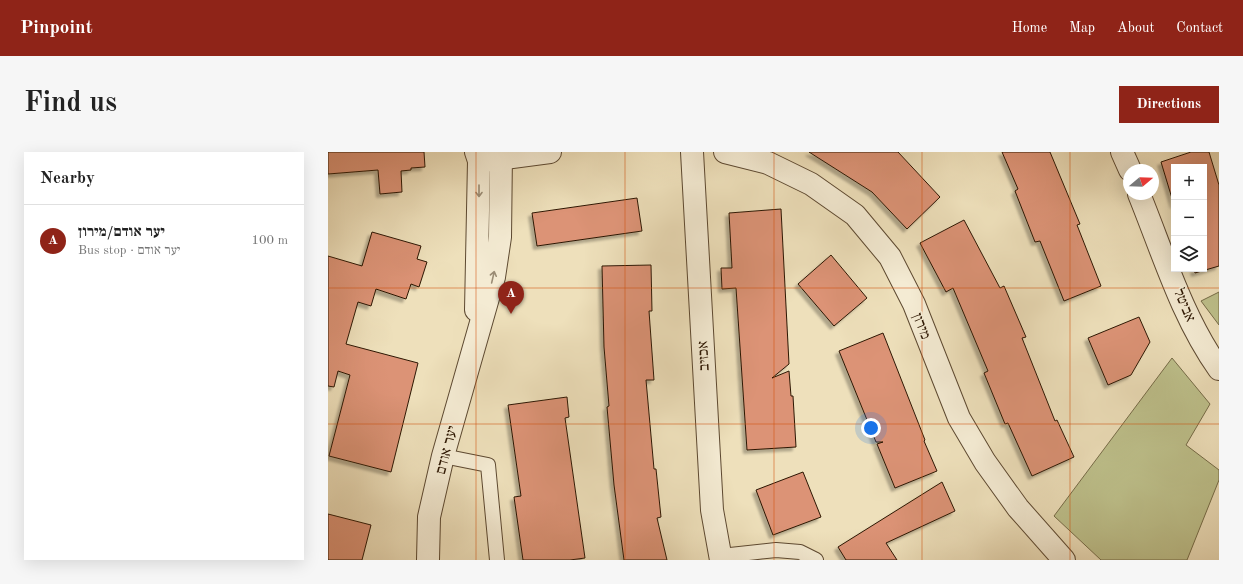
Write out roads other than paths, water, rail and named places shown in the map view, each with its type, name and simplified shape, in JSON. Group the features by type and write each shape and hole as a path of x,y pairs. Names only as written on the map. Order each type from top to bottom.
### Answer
{"street":[{"path":"477,157 550,152"},
{"name":"אכזיב","path":"692,152 712,510 721,558"},
{"name":"מירון","path":"725,152 768,163 811,184 855,215 890,257 914,304 959,418 982,456 1018,508 1064,560"},
{"path":"1122,152 1127,164"},
{"name":"יער אודם","path":"428,560 430,517 443,456 494,277 500,237 501,155"},
{"name":"יער אודם","path":"476,342 477,157"},
{"name":"אביטל","path":"1141,200 1186,310 1202,345 1219,369"}],"lane":[{"path":"443,456 488,465 498,560"},
{"path":"721,558 776,550 800,552 816,560"}],"place":[{"name":"יער אודם/מירון","path":"511,314"}]}
